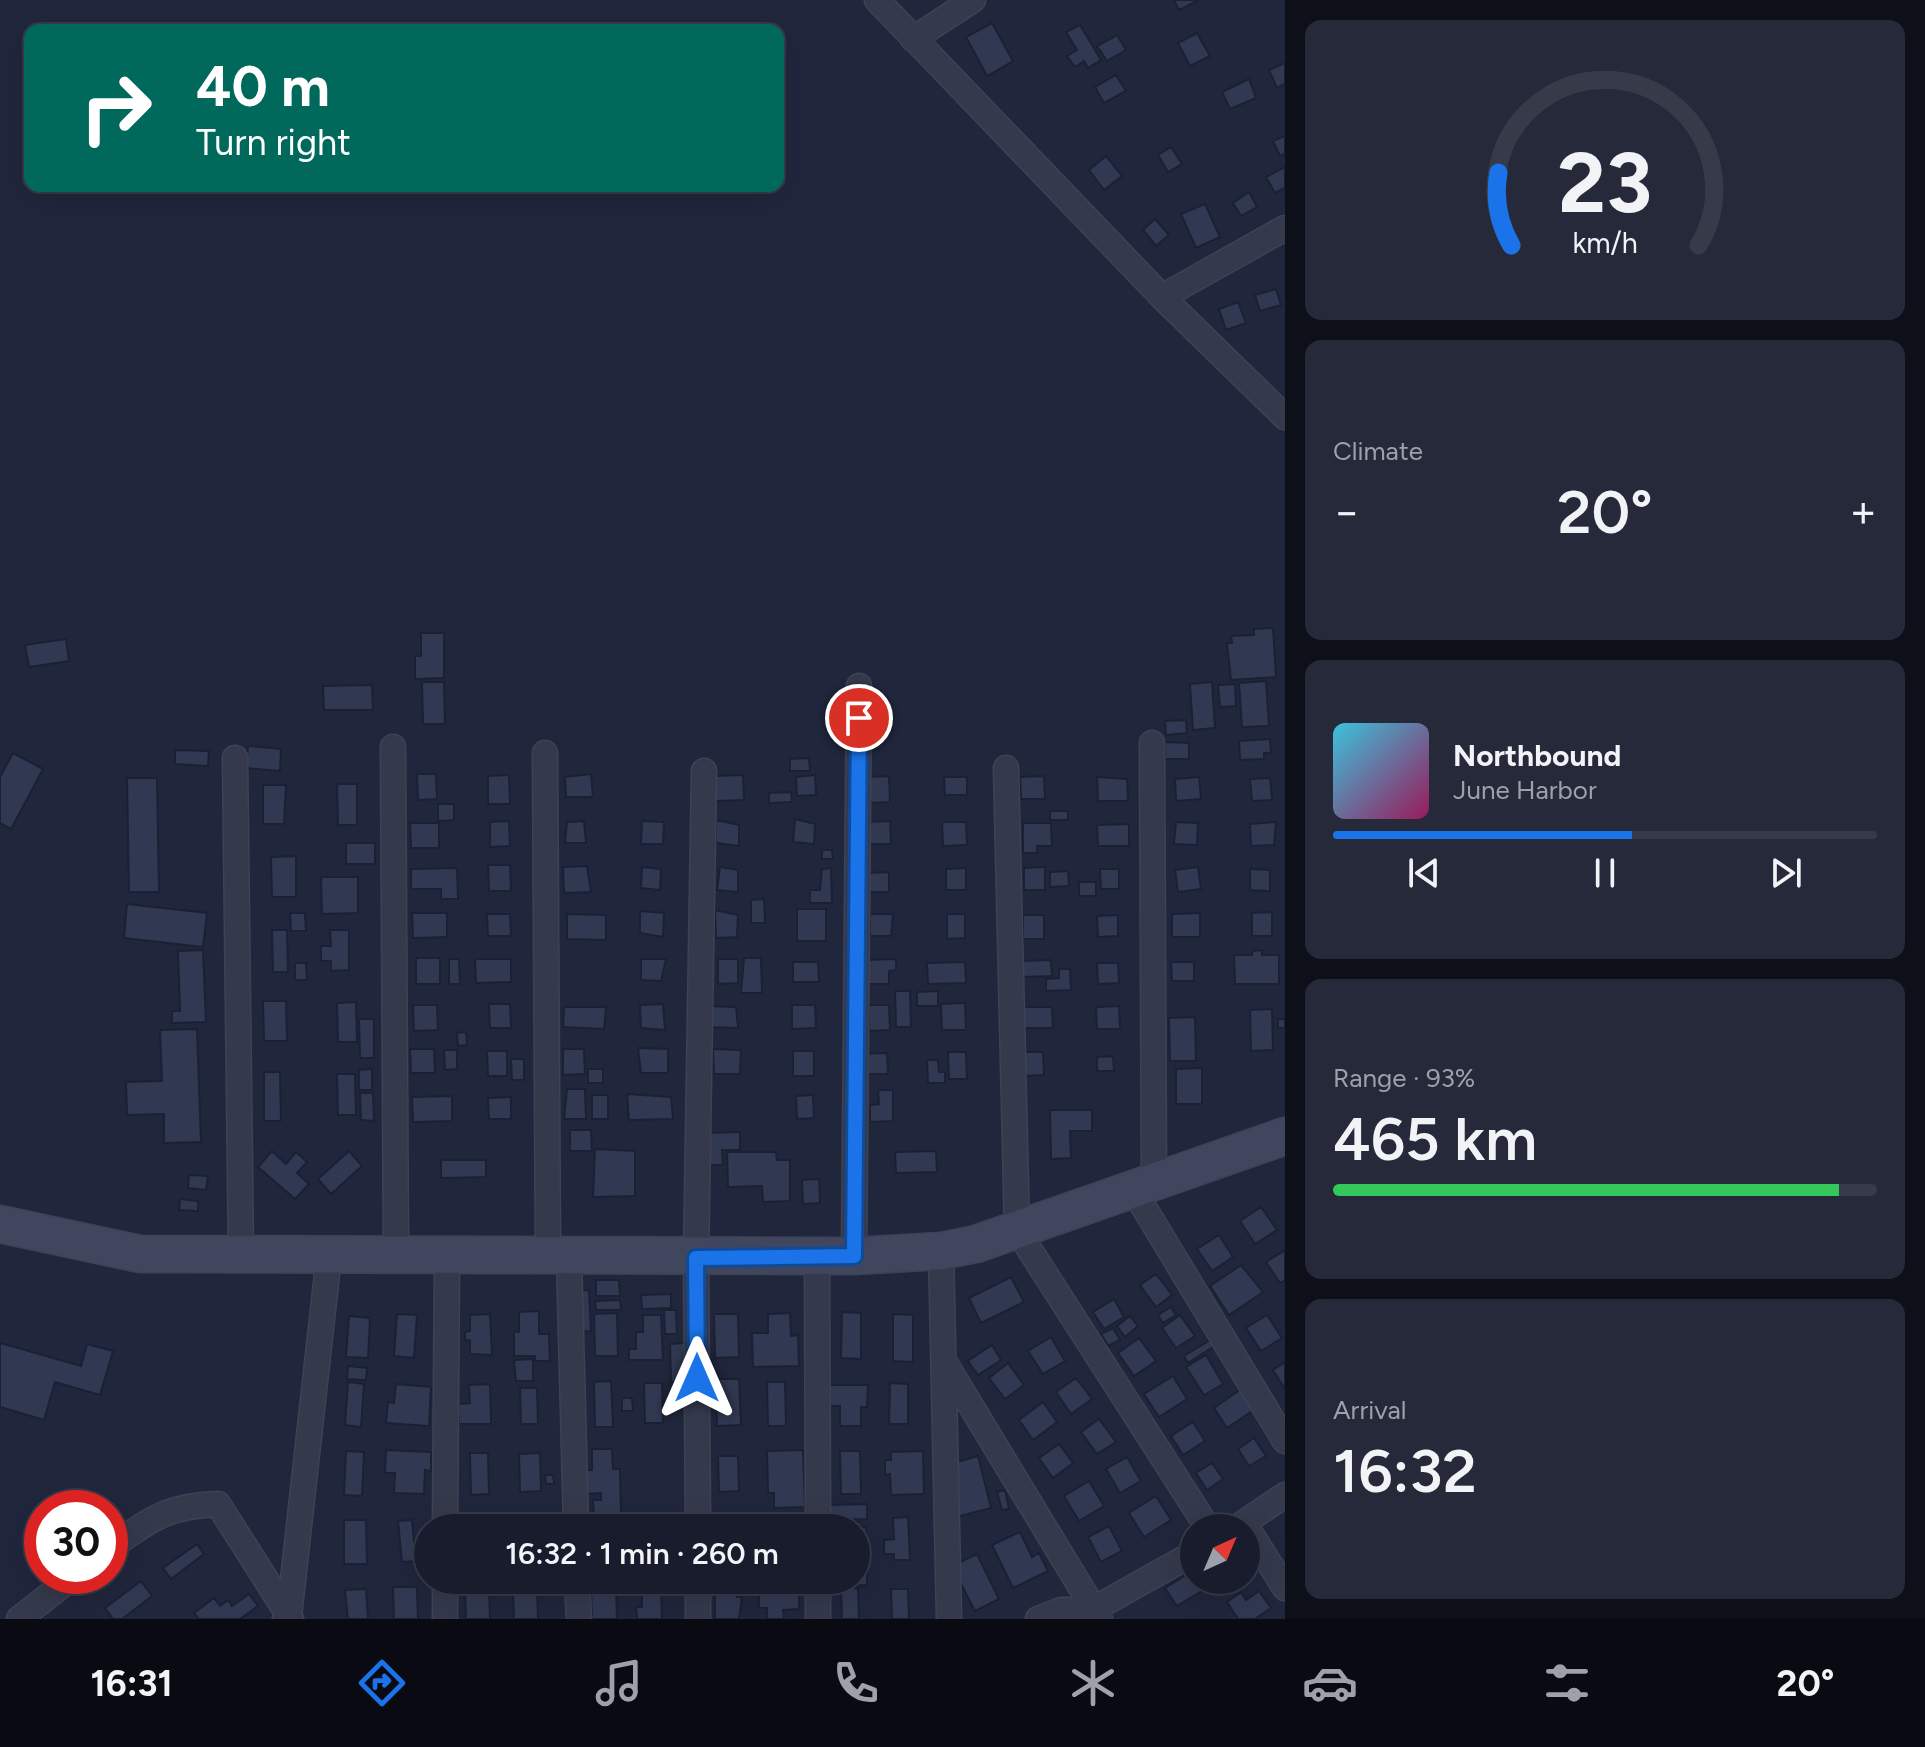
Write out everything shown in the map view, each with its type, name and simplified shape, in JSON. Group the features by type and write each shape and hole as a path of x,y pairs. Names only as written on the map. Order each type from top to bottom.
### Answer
{"street":[{"path":"877,0 1162,297 1285,417"},
{"path":"913,39 973,0"},
{"path":"1162,297 1285,228"},
{"path":"854,1256 859,686"},
{"path":"1152,743 1144,1187 1285,1441"},
{"path":"393,747 396,1256"},
{"path":"545,753 558,1257 575,1514"},
{"path":"235,758 241,1255"},
{"path":"1006,768 1017,1230 1199,1514"},
{"path":"698,1514 696,1258 704,771"},
{"path":"0,1224 140,1254 696,1258 854,1256 941,1251 1017,1230 1284,1139"},
{"path":"941,1251 949,1619"},
{"path":"289,1618 329,1256"},
{"path":"445,1514 447,1256"},
{"path":"817,1256 818,1514"},
{"path":"944,1361 1097,1614"},
{"path":"1256,1514 1285,1495"},
{"path":"128,1536 162,1514 182,1506 218,1504 289,1618"},
{"path":"1260,1553 1285,1588"},
{"path":"1038,1619 1061,1610 1097,1614 1180,1562"},
{"path":"19,1619 51,1594"},
{"path":"445,1594 445,1619"},
{"path":"578,1594 579,1619"},
{"path":"698,1594 698,1619"},
{"path":"818,1594 818,1619"}],"building":[{"path":"1174,0 1199,0 1179,10"},
{"path":"992,23 1013,61 987,76 966,37"},
{"path":"1080,25 1101,60 1088,68 1084,61 1075,67 1067,56 1077,50 1066,32"},
{"path":"1197,33 1210,56 1190,66 1178,43"},
{"path":"1117,35 1126,50 1107,61 1097,46"},
{"path":"1285,63 1285,84 1277,88 1269,70"},
{"path":"1116,75 1126,91 1104,103 1095,87"},
{"path":"1249,79 1256,98 1230,109 1222,92"},
{"path":"1285,136 1285,154 1280,156 1273,141"},
{"path":"1171,147 1182,164 1168,172 1158,155"},
{"path":"1106,156 1122,176 1104,190 1089,170"},
{"path":"1285,167 1285,188 1275,193 1266,177"},
{"path":"1249,192 1257,207 1241,216 1233,203"},
{"path":"1205,204 1220,237 1196,248 1181,214"},
{"path":"1155,219 1169,235 1156,246 1143,230"},
{"path":"1276,289 1281,305 1260,311 1255,295"},
{"path":"1238,302 1246,323 1226,330 1219,309"},
{"path":"1273,628 1276,677 1231,680 1227,643 1232,643 1231,636 1254,635 1254,629"},
{"path":"421,633 444,633 444,678 415,679 415,656 421,656"},
{"path":"66,639 69,661 29,667 25,645"},
{"path":"1266,681 1269,726 1242,727 1239,683"},
{"path":"422,682 444,682 445,724 423,724"},
{"path":"1212,682 1215,728 1193,730 1190,684"},
{"path":"1235,684 1236,706 1220,707 1218,685"},
{"path":"372,685 373,710 324,710 323,686"},
{"path":"1186,720 1187,733 1166,735 1165,721"},
{"path":"1270,739 1271,753 1264,753 1264,759 1240,760 1239,741"},
{"path":"1165,742 1189,743 1189,759 1165,759"},
{"path":"248,746 281,749 280,771 246,768"},
{"path":"175,750 209,751 208,766 175,764"},
{"path":"13,753 43,769 11,829 0,823 0,777"},
{"path":"809,758 810,771 790,771 790,759"},
{"path":"417,774 436,774 437,799 418,800"},
{"path":"591,774 593,797 566,797 565,777"},
{"path":"509,775 510,804 488,804 488,776"},
{"path":"743,775 744,800 716,801 715,776"},
{"path":"815,775 816,795 797,796 796,777"},
{"path":"889,776 890,802 870,803 869,777"},
{"path":"1044,776 1045,799 1021,799 1020,777"},
{"path":"944,777 967,777 967,795 945,795"},
{"path":"1097,777 1127,779 1128,801 1098,801"},
{"path":"1199,777 1201,799 1176,801 1175,779"},
{"path":"127,778 157,778 159,892 129,892"},
{"path":"1270,778 1272,800 1252,801 1250,779"},
{"path":"337,784 357,784 357,825 338,825"},
{"path":"263,785 286,785 284,824 263,824"},
{"path":"791,792 792,802 769,803 769,793"},
{"path":"438,804 454,804 454,820 438,821"},
{"path":"1050,811 1068,811 1068,820 1050,820"},
{"path":"795,819 815,824 814,844 793,842"},
{"path":"716,820 739,825 739,846 716,843"},
{"path":"509,821 510,846 490,847 490,822"},
{"path":"584,821 586,843 565,843 567,822"},
{"path":"642,821 664,822 663,844 641,844"},
{"path":"890,821 891,844 868,844 868,822"},
{"path":"942,822 966,822 967,845 943,846"},
{"path":"1176,822 1198,823 1197,845 1174,844"},
{"path":"1276,822 1274,845 1251,846 1250,824"},
{"path":"410,823 439,823 439,848 411,848"},
{"path":"1023,823 1051,823 1052,846 1037,846 1037,853 1023,853"},
{"path":"1129,824 1129,846 1098,846 1097,825"},
{"path":"346,843 375,843 375,864 346,864"},
{"path":"822,850 832,850 833,859 822,859"},
{"path":"296,856 296,897 272,897 271,857"},
{"path":"488,865 510,865 511,891 489,891"},
{"path":"587,866 591,892 564,893 563,867"},
{"path":"642,867 661,869 660,890 641,888"},
{"path":"720,867 738,870 738,892 717,890"},
{"path":"1045,867 1045,890 1024,890 1024,868"},
{"path":"1198,867 1201,889 1178,892 1175,870"},
{"path":"457,868 458,899 441,899 441,889 411,889 411,869"},
{"path":"831,868 832,903 810,903 810,890 820,890 822,869"},
{"path":"966,868 966,890 946,890 946,869"},
{"path":"1100,869 1119,869 1119,889 1101,889"},
{"path":"1250,869 1270,870 1270,891 1250,890"},
{"path":"1068,871 1069,886 1050,887 1050,872"},
{"path":"889,872 889,892 869,892 869,873"},
{"path":"321,877 358,877 358,913 322,914"},
{"path":"1079,882 1096,882 1096,896 1079,896"},
{"path":"764,899 765,923 751,923 751,900"},
{"path":"127,904 207,913 203,947 124,938"},
{"path":"797,909 826,909 826,941 797,941"},
{"path":"715,910 738,915 737,937 716,938"},
{"path":"640,911 664,913 663,937 640,933"},
{"path":"1272,912 1272,936 1252,936 1252,913"},
{"path":"290,913 305,913 306,931 291,931"},
{"path":"412,913 447,913 447,937 413,938"},
{"path":"1200,913 1200,937 1172,937 1172,914"},
{"path":"487,914 510,914 511,936 488,936"},
{"path":"567,914 606,915 606,940 567,939"},
{"path":"870,914 893,914 891,936 870,936"},
{"path":"947,914 965,914 965,938 947,939"},
{"path":"1023,915 1044,915 1044,939 1023,939"},
{"path":"1118,915 1118,936 1098,937 1097,916"},
{"path":"272,930 287,930 288,972 273,972"},
{"path":"330,930 349,930 349,970 331,971 331,961 321,961 321,946 331,946"},
{"path":"203,950 206,1022 172,1023 172,1011 180,1011 178,951"},
{"path":"1262,950 1262,955 1279,955 1279,984 1235,984 1234,955 1252,955 1252,951"},
{"path":"416,958 440,958 440,984 416,984"},
{"path":"744,958 761,958 762,993 741,993"},
{"path":"449,959 459,959 460,984 449,984"},
{"path":"475,959 511,959 511,982 476,983"},
{"path":"641,959 666,959 661,981 641,980"},
{"path":"718,959 738,959 738,983 718,984"},
{"path":"896,959 896,970 889,971 889,984 868,984 867,960"},
{"path":"1051,960 1052,976 1021,977 1020,961"},
{"path":"793,962 818,962 819,982 793,982"},
{"path":"965,962 966,983 928,984 927,963"},
{"path":"1171,962 1194,962 1194,981 1172,981"},
{"path":"295,963 306,963 307,980 295,980"},
{"path":"1097,963 1118,963 1119,983 1098,984"},
{"path":"1059,969 1070,969 1071,990 1046,991 1046,979 1059,978"},
{"path":"895,991 910,991 911,1027 896,1027"},
{"path":"938,991 938,1006 917,1006 917,992"},
{"path":"263,1001 286,1001 287,1041 264,1041"},
{"path":"356,1002 357,1042 338,1042 337,1003"},
{"path":"965,1003 966,1030 942,1030 941,1004"},
{"path":"489,1004 510,1004 511,1028 490,1028"},
{"path":"663,1004 665,1030 641,1028 640,1005"},
{"path":"413,1005 437,1005 438,1030 414,1031"},
{"path":"792,1005 815,1005 816,1028 792,1029"},
{"path":"869,1005 889,1005 890,1030 869,1031"},
{"path":"707,1006 736,1007 738,1028 706,1027"},
{"path":"1119,1006 1120,1029 1097,1029 1096,1007"},
{"path":"564,1007 606,1007 604,1029 563,1027"},
{"path":"1020,1007 1052,1007 1053,1028 1021,1028"},
{"path":"1272,1009 1273,1050 1251,1051 1250,1010"},
{"path":"1195,1017 1196,1061 1170,1061 1169,1018"},
{"path":"359,1019 374,1019 374,1058 360,1058"},
{"path":"1278,1019 1285,1019 1285,1028 1278,1028"},
{"path":"197,1029 201,1142 164,1143 164,1114 127,1115 126,1082 162,1081 160,1030"},
{"path":"466,1032 467,1045 458,1046 457,1033"},
{"path":"638,1048 668,1049 668,1073 641,1073"},
{"path":"410,1049 434,1049 435,1073 411,1073"},
{"path":"563,1049 584,1049 585,1074 563,1075"},
{"path":"713,1049 741,1050 740,1074 714,1074"},
{"path":"444,1050 457,1050 457,1069 445,1070"},
{"path":"487,1051 507,1051 507,1076 488,1076"},
{"path":"793,1051 814,1051 814,1076 793,1076"},
{"path":"948,1052 966,1052 967,1079 949,1079"},
{"path":"1022,1052 1043,1052 1044,1075 1023,1076"},
{"path":"887,1053 888,1074 860,1074 859,1054"},
{"path":"1113,1056 1114,1071 1097,1071 1097,1057"},
{"path":"511,1059 524,1059 524,1080 512,1080"},
{"path":"927,1060 938,1060 939,1072 945,1072 945,1083 928,1083"},
{"path":"1202,1068 1202,1104 1176,1104 1176,1069"},
{"path":"372,1069 372,1090 359,1090 359,1070"},
{"path":"588,1069 603,1069 603,1083 588,1083"},
{"path":"264,1072 280,1072 281,1121 264,1121"},
{"path":"337,1074 355,1074 356,1115 338,1115"},
{"path":"567,1089 585,1089 586,1119 564,1119"},
{"path":"878,1090 893,1090 893,1121 870,1122 870,1105 879,1104"},
{"path":"360,1093 373,1093 374,1121 361,1120"},
{"path":"627,1094 671,1097 673,1119 629,1120"},
{"path":"592,1095 608,1095 608,1119 592,1119"},
{"path":"813,1095 814,1118 797,1119 796,1096"},
{"path":"452,1096 452,1121 413,1122 412,1097"},
{"path":"511,1097 511,1119 489,1119 488,1098"},
{"path":"1050,1110 1092,1110 1092,1131 1070,1131 1071,1158 1051,1159"},
{"path":"570,1130 591,1130 592,1151 570,1151"},
{"path":"740,1132 740,1150 722,1150 723,1165 705,1165 705,1133"},
{"path":"595,1149 635,1151 635,1196 593,1197"},
{"path":"272,1151 286,1164 296,1152 307,1162 297,1173 309,1184 295,1199 258,1167"},
{"path":"349,1151 362,1166 331,1194 318,1179"},
{"path":"936,1151 937,1172 896,1173 895,1152"},
{"path":"727,1152 776,1152 777,1160 790,1160 790,1201 763,1202 762,1186 728,1187"},
{"path":"441,1160 486,1160 486,1177 441,1178"},
{"path":"189,1175 208,1176 206,1190 188,1188"},
{"path":"819,1179 820,1203 803,1204 802,1180"},
{"path":"180,1199 198,1201 198,1211 179,1210"},
{"path":"1261,1207 1277,1230 1255,1244 1240,1221"},
{"path":"1219,1235 1233,1257 1212,1271 1197,1249"},
{"path":"1285,1250 1285,1280 1280,1283 1266,1262"},
{"path":"1241,1265 1263,1292 1229,1315 1210,1286"},
{"path":"1156,1274 1172,1295 1156,1307 1140,1285"},
{"path":"1011,1277 1024,1302 981,1323 969,1298"},
{"path":"596,1280 619,1280 620,1296 596,1296"},
{"path":"589,1290 591,1331 574,1332 573,1291"},
{"path":"671,1294 671,1308 642,1309 641,1295"},
{"path":"1114,1299 1124,1317 1104,1329 1093,1312"},
{"path":"620,1300 621,1310 596,1310 595,1301"},
{"path":"1171,1307 1176,1315 1163,1323 1158,1315"},
{"path":"664,1310 676,1310 677,1334 665,1334"},
{"path":"539,1311 539,1334 549,1334 550,1361 535,1361 535,1356 514,1356 514,1332 519,1332 519,1312"},
{"path":"842,1312 861,1313 861,1359 841,1358"},
{"path":"617,1313 618,1356 595,1356 594,1314"},
{"path":"790,1313 791,1336 798,1335 799,1366 753,1367 752,1333 768,1333 768,1314"},
{"path":"397,1314 417,1315 414,1358 394,1356"},
{"path":"490,1314 492,1355 470,1354 470,1340 465,1340 465,1332 470,1331 470,1315"},
{"path":"714,1314 738,1314 739,1357 715,1358"},
{"path":"893,1314 913,1315 913,1362 893,1361"},
{"path":"643,1315 661,1315 663,1360 629,1360 629,1349 636,1349 636,1332 643,1332"},
{"path":"1180,1315 1195,1336 1176,1348 1162,1328"},
{"path":"1267,1315 1282,1338 1261,1351 1246,1328"},
{"path":"349,1316 370,1318 368,1358 346,1357"},
{"path":"1130,1316 1138,1326 1125,1337 1117,1326"},
{"path":"1113,1328 1120,1340 1108,1346 1101,1334"},
{"path":"1051,1337 1065,1361 1043,1374 1028,1351"},
{"path":"1139,1338 1156,1361 1134,1376 1118,1353"},
{"path":"1212,1339 1216,1345 1188,1363 1184,1356"},
{"path":"0,1343 81,1366 87,1344 113,1351 100,1395 55,1382 44,1420 0,1407"},
{"path":"685,1343 686,1382 671,1382 670,1344"},
{"path":"992,1345 1001,1360 978,1375 968,1361"},
{"path":"1206,1355 1223,1384 1204,1395 1186,1367"},
{"path":"533,1359 533,1381 516,1381 514,1360"},
{"path":"1285,1362 1285,1389 1273,1370"},
{"path":"1008,1363 1024,1385 1005,1399 989,1378"},
{"path":"348,1366 367,1368 366,1380 347,1379"},
{"path":"1173,1376 1187,1399 1159,1417 1144,1394"},
{"path":"1076,1378 1092,1399 1071,1414 1056,1392"},
{"path":"715,1379 739,1379 741,1425 717,1426"},
{"path":"611,1381 613,1427 595,1427 594,1382"},
{"path":"348,1382 364,1384 361,1427 345,1425"},
{"path":"767,1382 785,1382 786,1426 768,1426"},
{"path":"644,1383 662,1383 663,1423 645,1423"},
{"path":"890,1383 908,1384 908,1424 889,1424"},
{"path":"396,1384 431,1387 429,1426 386,1423 388,1402 394,1403"},
{"path":"490,1384 491,1424 459,1424 458,1404 470,1403 469,1385"},
{"path":"828,1385 868,1385 867,1407 861,1407 861,1426 840,1426 840,1406 828,1406"},
{"path":"520,1388 537,1388 538,1424 521,1424"},
{"path":"1241,1389 1255,1409 1227,1428 1214,1408"},
{"path":"622,1398 632,1398 633,1411 622,1411"},
{"path":"1043,1402 1057,1422 1033,1440 1019,1420"},
{"path":"1099,1419 1116,1442 1097,1454 1081,1432"},
{"path":"1193,1422 1205,1441 1183,1455 1171,1436"},
{"path":"1254,1438 1266,1456 1249,1466 1238,1449"},
{"path":"1059,1444 1073,1463 1053,1478 1039,1458"},
{"path":"592,1449 612,1449 613,1469 620,1469 621,1514 594,1514 593,1500 601,1500 601,1493 582,1494 581,1470 592,1470"},
{"path":"386,1450 431,1452 431,1471 425,1470 424,1494 394,1493 395,1473 385,1473"},
{"path":"803,1450 805,1507 774,1508 774,1493 768,1493 767,1451"},
{"path":"346,1451 364,1452 362,1496 344,1495"},
{"path":"840,1451 860,1451 861,1494 841,1494"},
{"path":"923,1451 924,1494 891,1495 890,1474 885,1475 885,1460 891,1460 891,1452"},
{"path":"470,1453 488,1453 489,1494 471,1495"},
{"path":"540,1453 541,1491 520,1492 519,1454"},
{"path":"718,1456 738,1456 739,1491 719,1492"},
{"path":"978,1456 991,1508 956,1517 951,1499 959,1497 950,1464"},
{"path":"1127,1457 1141,1481 1120,1493 1106,1469"},
{"path":"1212,1463 1223,1479 1207,1490 1196,1473"},
{"path":"545,1475 553,1475 554,1484 546,1484"},
{"path":"1089,1481 1104,1506 1079,1521 1064,1496"},
{"path":"1005,1490 1009,1509 1002,1510 997,1492"},
{"path":"1156,1496 1171,1520 1144,1537 1129,1513"},
{"path":"867,1504 867,1514 828,1514 827,1505"},
{"path":"908,1517 910,1560 894,1560 894,1554 884,1554 884,1540 894,1539 893,1518"},
{"path":"344,1520 366,1520 367,1564 344,1564"},
{"path":"412,1520 414,1561 402,1562 398,1521"},
{"path":"1109,1526 1122,1551 1101,1562 1088,1537"},
{"path":"1020,1532 1032,1557 1039,1553 1048,1571 1013,1588 992,1545"},
{"path":"197,1544 204,1554 171,1579 163,1568"},
{"path":"977,1554 999,1599 975,1611 952,1566"},
{"path":"1180,1579 1180,1594 1197,1594 1177,1606 1165,1588"},
{"path":"141,1581 152,1596 122,1619 113,1619 105,1608 128,1594"},
{"path":"393,1587 414,1587 418,1619 394,1619"},
{"path":"366,1589 368,1619 348,1619 345,1590"},
{"path":"891,1589 908,1589 909,1619 892,1619"},
{"path":"1260,1592 1271,1608 1255,1619 1238,1619 1227,1602 1238,1594 1242,1594 1246,1600"},
{"path":"249,1594 258,1606 240,1619 199,1619 194,1613 214,1598 220,1606 228,1600 232,1606"},
{"path":"465,1594 489,1594 490,1619 466,1619"},
{"path":"513,1594 537,1594 538,1619 514,1619"},
{"path":"591,1594 616,1594 617,1619 592,1619"},
{"path":"642,1594 661,1594 662,1619 637,1619 636,1607 642,1607"},
{"path":"715,1594 737,1594 737,1597 742,1597 739,1619 715,1619"},
{"path":"759,1594 799,1594 799,1609 783,1610 784,1619 767,1619 767,1608 759,1608"},
{"path":"841,1594 858,1594 859,1619 842,1619"}],"route":[{"path":"697,1378 696,1258 854,1256 859,718"}]}
